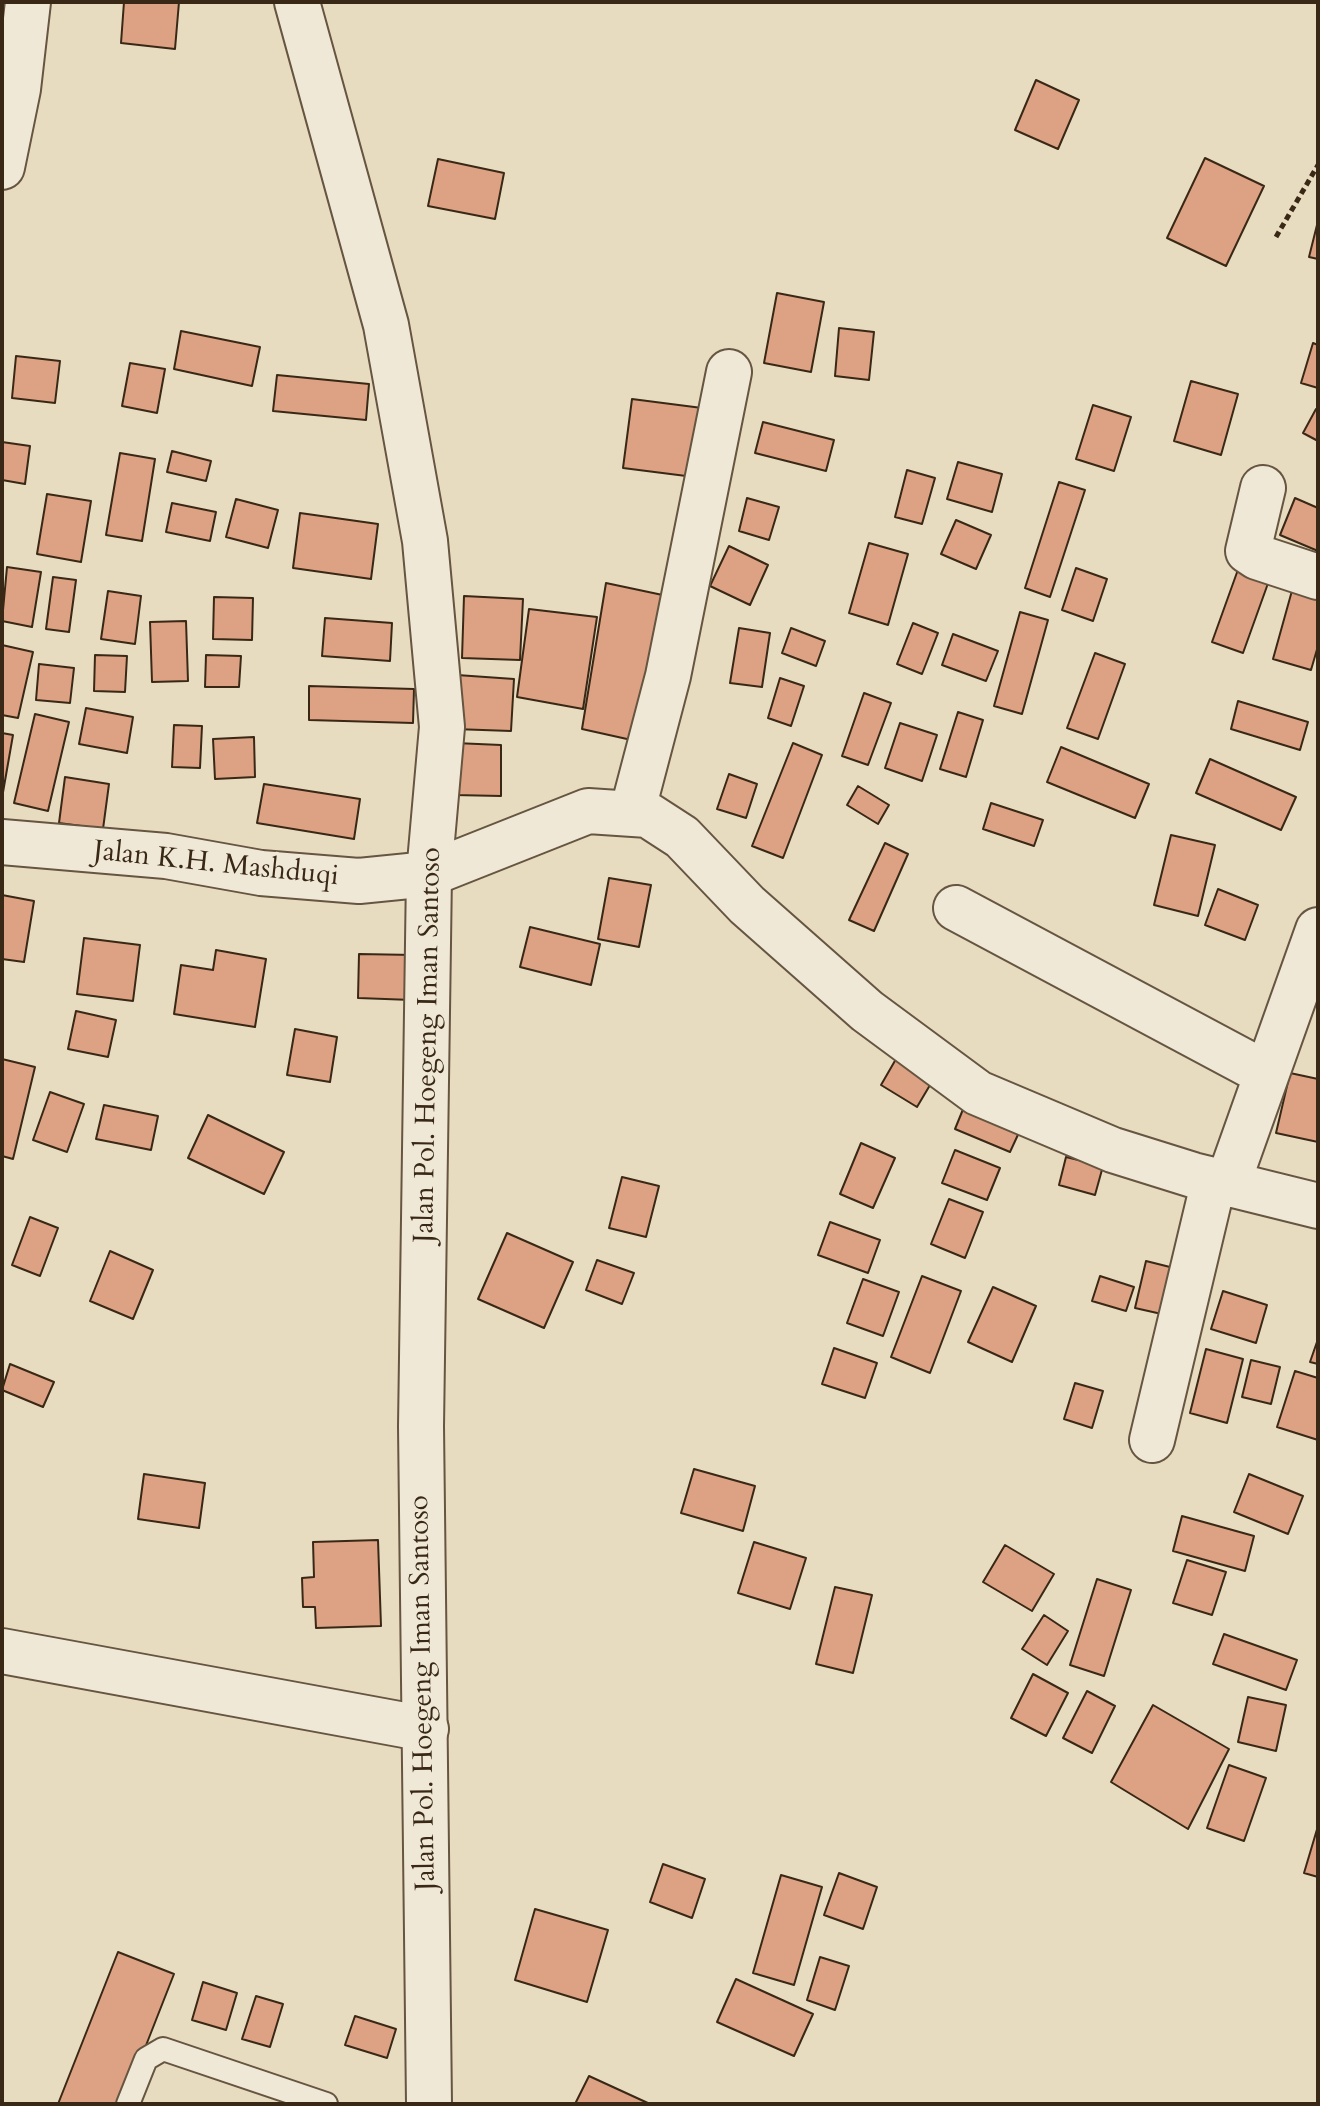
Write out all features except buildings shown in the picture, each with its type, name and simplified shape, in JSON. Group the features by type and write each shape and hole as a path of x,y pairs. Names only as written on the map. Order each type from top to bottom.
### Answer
{"street":[{"path":"2,167 18,89 28,2"},
{"name":"Jalan Pol. Hoegeng Iman Santoso","path":"297,2 386,325 425,541 442,727 429,874 421,1426 429,2104"},
{"path":"632,813 668,676 729,372"},
{"path":"1263,488 1248,551 1257,557 1318,577"},
{"name":"Jalan K.H. Mashduqi","path":"2,842 166,856 261,873 359,881 429,874 588,811 648,815 675,831 816,968 916,1049 978,1093 1113,1150 1221,1182 1318,1206"},
{"path":"956,908 1265,1073"},
{"path":"1152,1440 1221,1182 1318,930"},
{"path":"2,1651 426,1729"}],"lane":[{"path":"128,2104 146,2059 163,2049 303,2101 326,2104"}],"path":[{"path":"1276,237 1318,165"}]}
